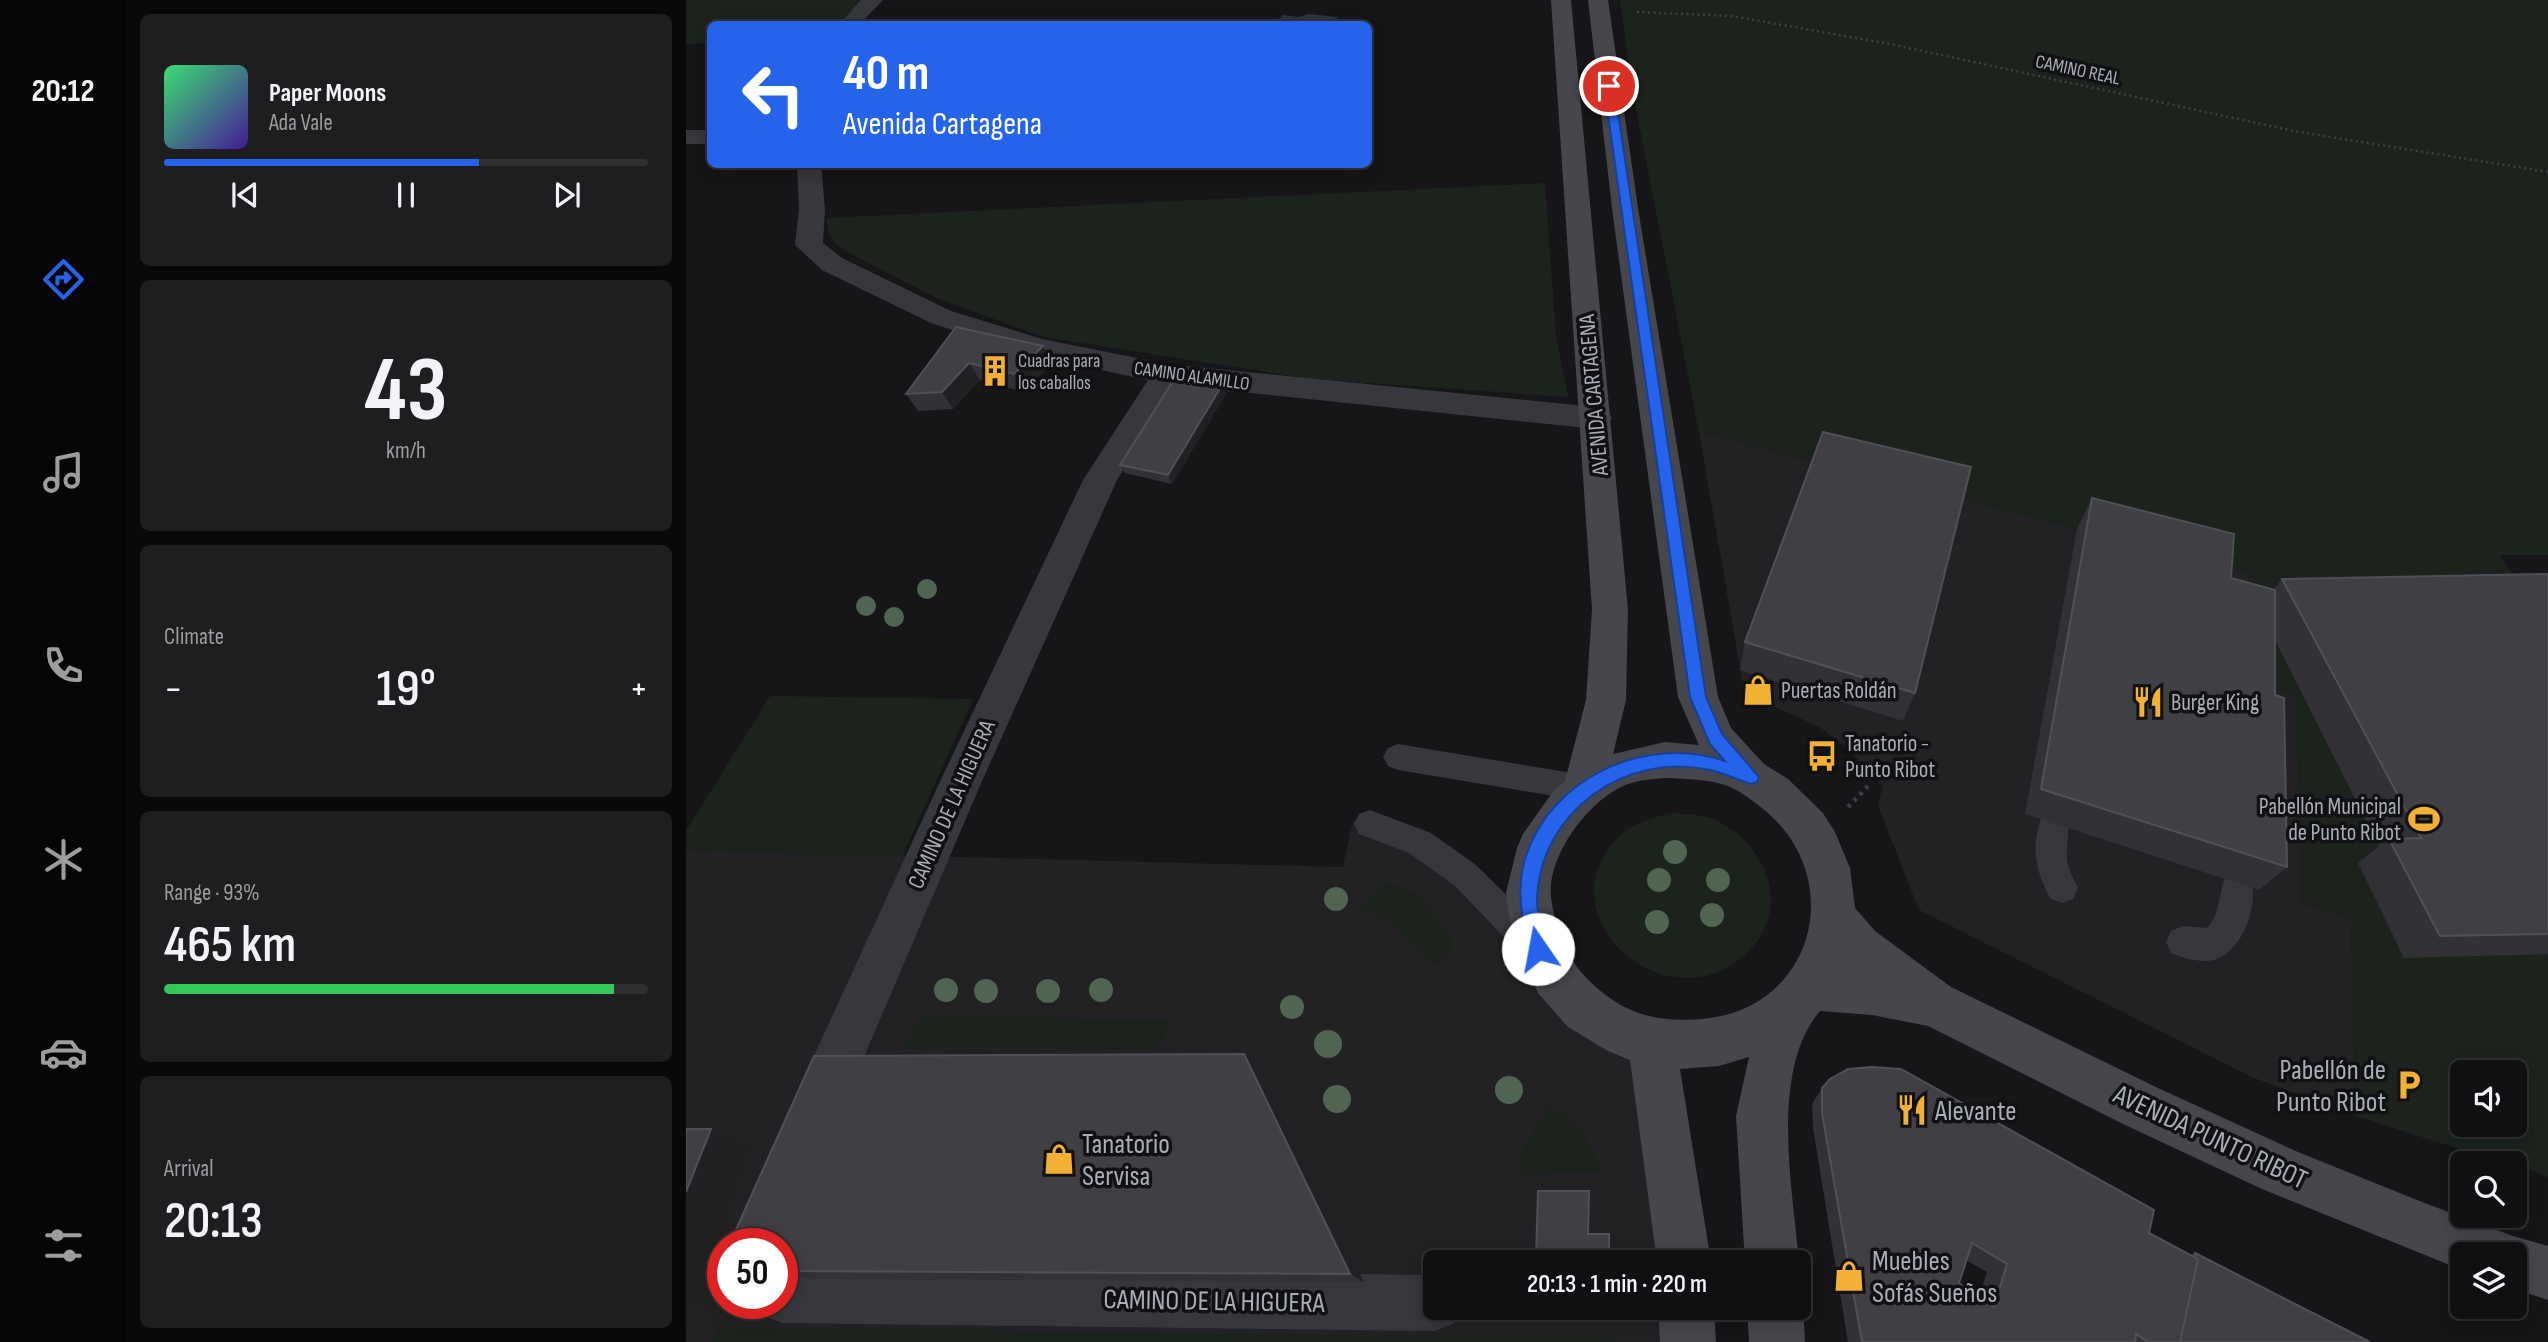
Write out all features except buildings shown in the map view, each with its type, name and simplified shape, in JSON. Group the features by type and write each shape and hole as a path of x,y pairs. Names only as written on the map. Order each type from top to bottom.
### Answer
{"main road":[{"name":"AVENIDA CARTAGENA","path":"1561,0 1610,610 1606,700 1584,788"},
{"path":"1599,6 1627,222 1698,697 1716,739 1751,777 1786,802 1814,835 1825,854 1833,889 1834,918 1824,955 1799,999 1769,1071 1761,1115 1771,1250"},
{"path":"1751,777 1709,762 1665,760 1622,768 1584,788 1554,820 1534,859 1528,903 1538,949 1563,991 1602,1024 1651,1043 1701,1046 1748,1035 1799,999"},
{"name":"AVENIDA PUNTO RIBOT","path":"1834,918 1858,947 1934,1004 2254,1158 2457,1242"},
{"name":"AVENIDA PUNTO RIBOT","path":"1799,999 1853,989 1899,995 1934,1004"},
{"path":"1651,1043 1682,1250"},
{"path":"2527,1266 2548,1273"},
{"path":"1687,1320 1688,1342"},
{"path":"1776,1320 1777,1342"}],"street":[{"path":"852,21 873,0"},
{"path":"686,137 707,136"},
{"name":"CAMINO ALAMILLO","path":"809,168 812,209 810,245 832,264 941,317 1037,347 1167,374 1595,418"},
{"name":"CAMINO DE LA HIGUERA","path":"800,1144 958,788 1100,480 1167,374"},
{"name":"CAMINO DE LA HIGUERA","path":"798,1295 1423,1303"}],"lane":[{"path":"1398,757 1584,788"},
{"path":"1370,824 1420,843 1465,875 1538,949"},
{"path":"2054,824 2049,854 2050,866 2062,888"},
{"path":"2183,942 2211,945 2223,936 2233,917 2238,883"}],"path":[{"name":"CAMINO REAL","path":"1599,6 1732,16 1916,49 2294,131 2548,172"}],"shaded area":[{"path":"686,0 862,0 841,21 707,21 707,43 686,44"},
{"path":"1620,0 2548,0 2548,555 2500,555 2548,626 2548,1177 2527,1169 2527,1151 2466,1151 2356,1116 2351,919 2301,903 2297,696 2251,683 2253,574 1699,432 1632,88"},
{"path":"1308,14 1338,17 1335,21 1277,21 1283,15 1299,17"},
{"path":"1545,183 1556,337 1568,397 1312,379 1043,337 937,298 845,251 830,238 826,218"},
{"path":"1699,432 2253,574 2297,696 2301,903 2351,918 2356,1116 2254,1078 1919,910 1878,806 1883,785 1846,747 1821,728 1745,696"},
{"path":"770,696 973,699 902,857 686,850 686,831"},
{"path":"1670,813 1709,818 1734,831 1756,854 1769,883 1769,914 1760,937 1736,962 1713,974 1682,978 1654,972 1629,957 1609,937 1597,913 1594,886 1602,859 1627,830"},
{"path":"1353,821 1370,824 1420,843 1652,1043 1682,1250 1423,1250 1423,1320 1687,1320 1688,1342 686,1342 686,850 1343,867"},
{"path":"1384,882 1412,891 1449,931 1453,946 1438,966 1391,923 1359,907"},
{"path":"923,1017 1174,1020 1156,1049 902,1047"},
{"path":"1549,1105 1588,1140 1600,1172 1519,1174 1519,1157"},
{"path":"718,1327 1614,1338 1614,1342 712,1342"}],"place":[{"name":"Cuadras para los caballos","path":"995,371"},
{"name":"Puertas Roldán","path":"1758,690"},
{"name":"Burger King","path":"2148,702"},
{"name":"Tanatorio - Punto Ribot","path":"1822,756"},
{"name":"Pabellón Municipal de Punto Ribot","path":"2424,819"},
{"name":"Pabellón de Punto Ribot","path":"2409,1085"},
{"name":"Alevante","path":"1912,1110"},
{"name":"Tanatorio Servisa","path":"1059,1159"},
{"name":"Muebles Sofás Sueños","path":"1849,1276"}],"route":[{"path":"1538,949 1528,903 1534,859 1554,820 1584,788 1622,768 1665,760 1709,762 1751,777 1716,739 1698,697 1609,86"}]}
